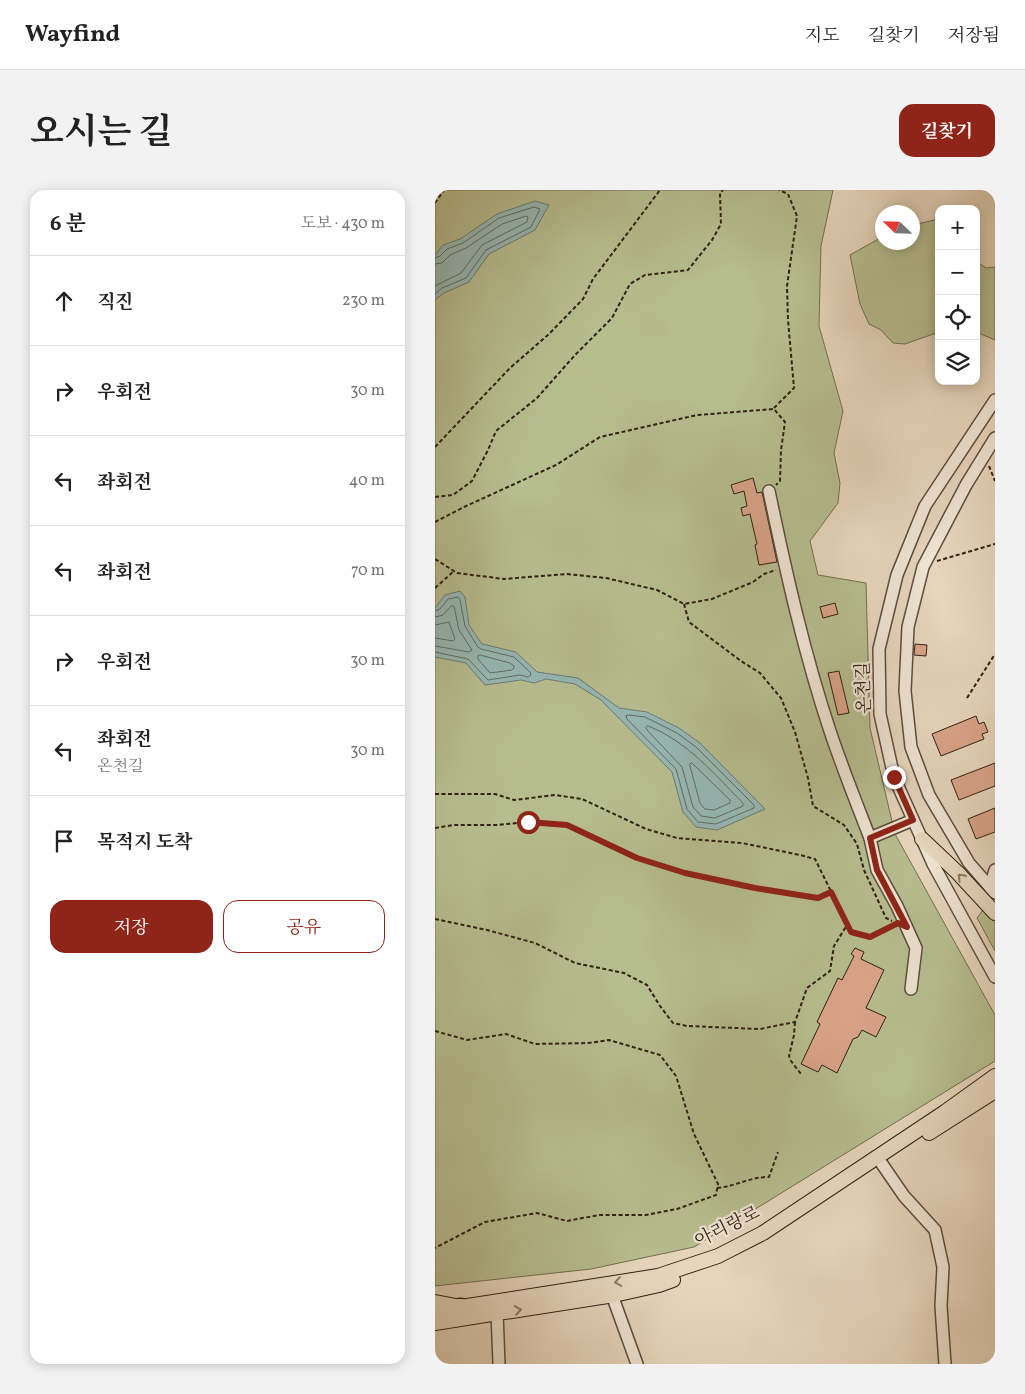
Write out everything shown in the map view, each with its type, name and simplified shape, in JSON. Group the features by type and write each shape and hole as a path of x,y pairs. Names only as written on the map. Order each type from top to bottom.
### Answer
{"highway":[{"name":"아리랑로","path":"435,1310 461,1307"}],"main road":[{"path":"922,839 958,873 995,913"},
{"name":"아리랑로","path":"461,1307 658,1276 718,1256 763,1234 945,1112 995,1076"},
{"name":"아리랑로","path":"435,1323 612,1295 659,1285 721,1263 765,1240 995,1091"},
{"path":"435,1302 461,1307"}],"street":[{"name":"온천길","path":"995,400 925,506 897,575 879,649 880,714 894,777 933,864 995,977"},
{"path":"992,890 969,863 929,795 911,747 905,691 908,626 923,567 966,485 995,438"},
{"path":"769,491 785,568 830,730 870,838 877,870 897,906 916,948 911,989"},
{"path":"870,838 913,820"},
{"path":"992,890 995,870"},
{"path":"882,1164 904,1196 935,1230 943,1267 941,1306 945,1364"},
{"path":"612,1295 637,1364"},
{"path":"497,1313 499,1364"}],"path":[{"path":"435,203 443,190"},
{"path":"435,447 509,368 549,334 583,299 593,279 660,190"},
{"path":"435,497 453,495 472,481 496,431 537,398 575,355 612,318 630,284 645,275 688,270 712,240 721,224 720,193 723,190"},
{"path":"435,522 556,465 600,437 697,415 774,409 795,388 788,320 787,286 797,216 788,194 779,190"},
{"path":"769,491 780,481 781,450 785,422 774,409"},
{"path":"985,454 995,481"},
{"path":"935,562 995,544"},
{"path":"435,559 457,573 503,579 567,574 605,578 657,590 684,604 712,599 753,582 764,574 785,568"},
{"path":"435,588 454,571"},
{"path":"435,794 495,794 514,800 555,795 582,799 646,829 677,838 742,844 815,859 851,932 870,937 898,923 886,918 864,870 857,844 844,826 813,806 809,778 798,742 781,698 760,672 689,622 684,604"},
{"path":"967,698 995,654"},
{"path":"435,828 454,825 496,825 528,822 567,825 637,858 685,873 755,888 818,898 831,892"},
{"path":"435,919 535,943 575,963 623,973 647,985 673,1023 687,1026 760,1029 795,1022"},
{"path":"801,1074 789,1056 795,1022 807,988 830,971 834,946 847,925"},
{"path":"435,1031 467,1040 506,1034 535,1044 589,1043 609,1040 660,1055 676,1076 694,1134 718,1184 715,1196 677,1209 646,1215 599,1215 567,1220 537,1213 485,1222 435,1248"},
{"path":"717,1188 732,1187 746,1180 769,1177 777,1152"}],"green space":[{"path":"435,190 833,190 821,246 819,326 843,411 834,453 840,483 838,503 810,541 818,575 866,583 870,728 895,834 995,1015 995,1061 694,1247 591,1269 435,1286"},
{"path":"935,220 935,333 905,344 893,343 881,330 869,324 860,304 850,255 875,241 875,250 920,250 920,223"},
{"path":"980,264 986,268 995,267 995,340 980,334"},
{"path":"983,910 995,923 995,951 977,918"}],"water":[{"path":"535,201 549,205 535,230 489,254 469,282 444,293 435,300 435,255 443,245 460,239 497,214"},
{"path":"460,591 465,597 469,625 482,644 516,652 537,672 578,678 619,708 647,712 679,728 700,743 765,809 717,830 696,827 683,812 672,772 601,700 575,684 546,679 534,683 521,680 485,685 466,663 435,657 435,608 445,595"}],"building":[{"path":"753,478 757,493 762,492 777,562 759,565 755,545 757,544 750,514 743,516 741,508 747,506 744,491 734,494 731,485"},
{"path":"835,603 838,614 823,618 820,607"},
{"path":"915,644 927,645 926,656 914,655"},
{"path":"839,671 849,713 838,715 828,673"},
{"path":"976,716 979,724 984,722 988,732 982,734 984,739 941,756 932,734"},
{"path":"995,763 995,786 959,800 951,780"},
{"path":"995,808 995,832 976,839 968,819"},
{"path":"855,948 864,952 861,959 884,970 866,1008 886,1017 876,1037 862,1030 858,1037 853,1039 837,1073 822,1065 818,1072 801,1064 820,1024 817,1022 838,978 842,980 854,956 851,954"}],"route":[{"path":"528,822 567,825 637,858 685,873 755,888 818,898 831,892 851,932 870,937 898,923 907,927 877,870 870,838 913,820 894,777"}]}
